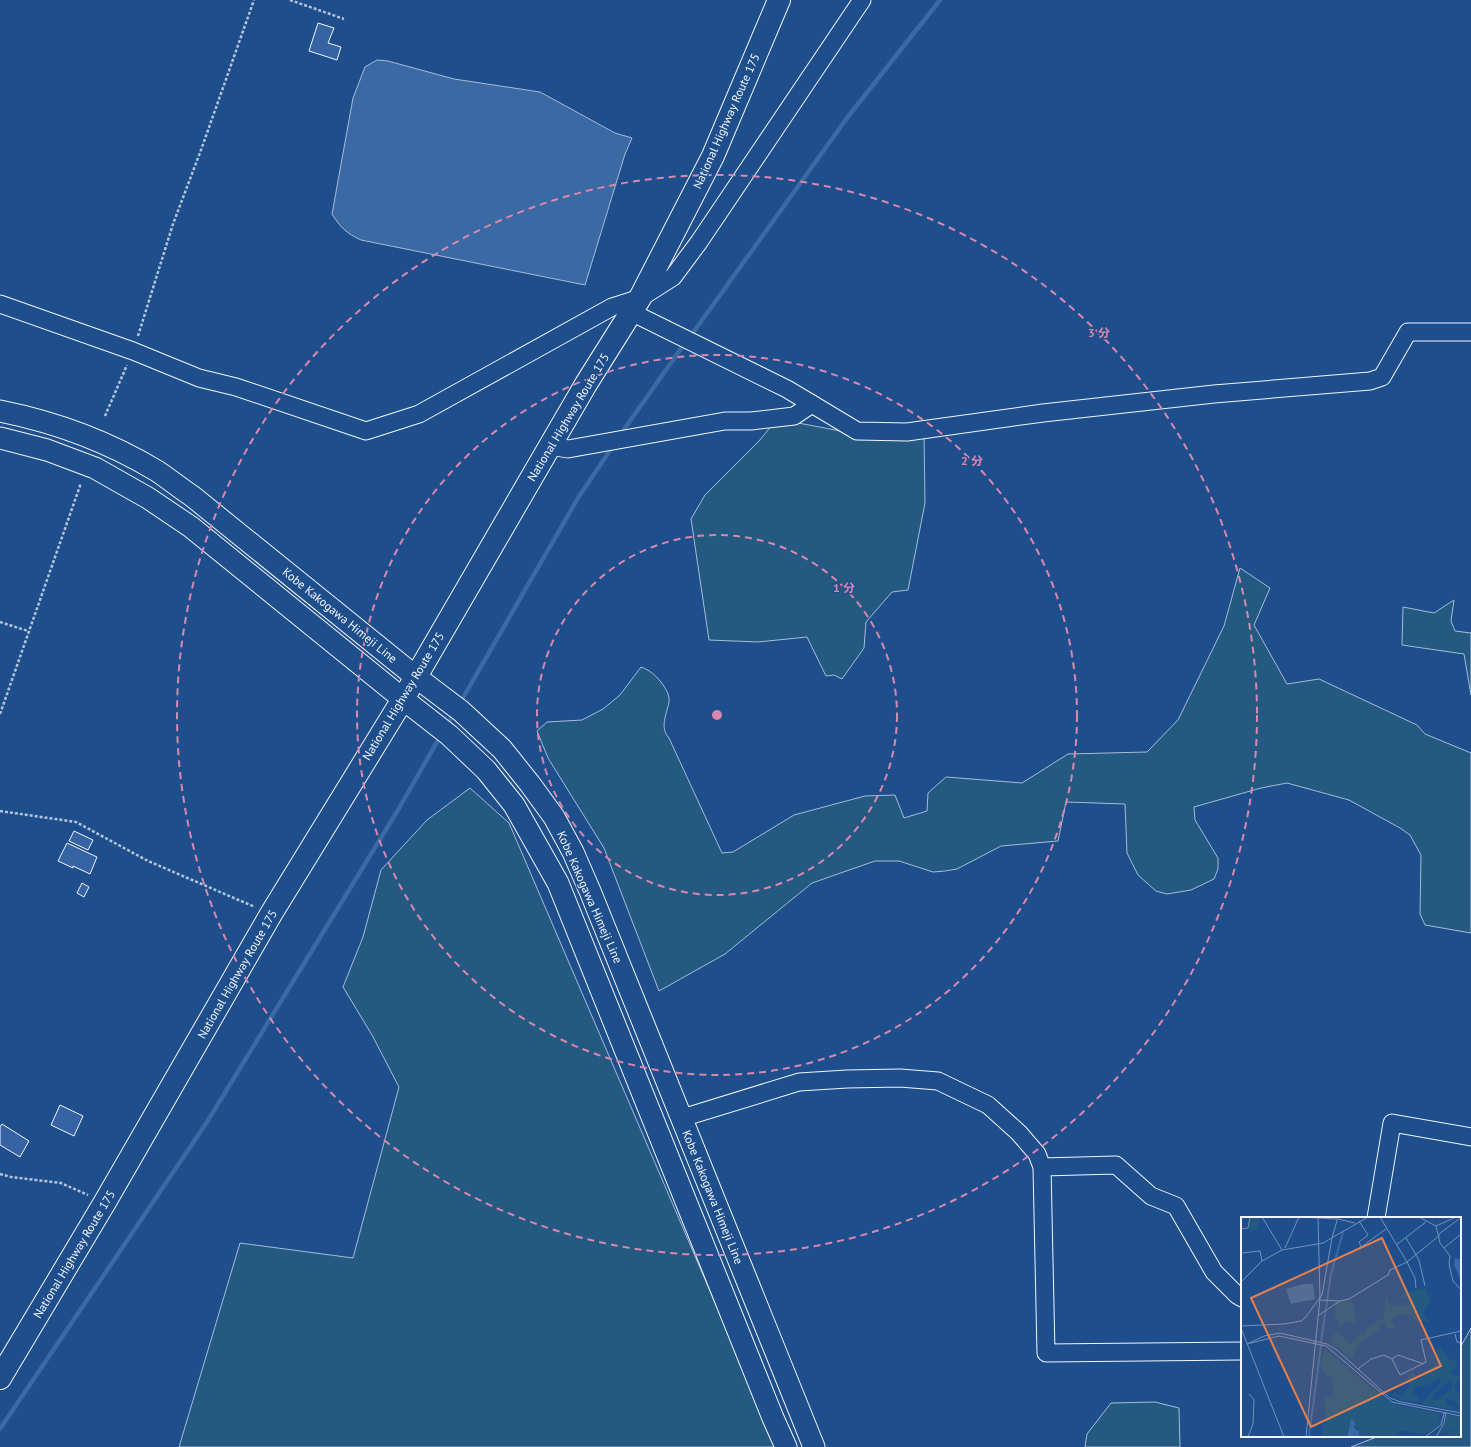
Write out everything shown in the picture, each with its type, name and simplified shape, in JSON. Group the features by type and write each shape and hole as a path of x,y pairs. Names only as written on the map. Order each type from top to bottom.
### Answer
{"highway":[{"name":"National Highway Route 175","path":"0,1378 105,1202 271,914 416,677 586,384 635,305 713,156 779,0"}],"main road":[{"name":"Kobe Kakogawa Himeji Line","path":"0,411 17,414 69,429 116,449 157,472 192,496 416,677 461,711 502,749 530,784 554,817 573,852 590,891 814,1447"},
{"name":"Kobe Kakogawa Himeji Line","path":"0,438 47,450 95,468 148,498 191,528 402,699 449,735 486,770 514,805 558,883 786,1447"}],"street":[{"path":"0,304 133,351 199,378 236,387 366,431 419,414 612,307 635,305 673,277 699,242 862,0"},
{"path":"635,305 787,389 857,431 907,432 1043,413 1214,394 1370,381 1382,377 1408,332 1471,332"},
{"path":"550,446 568,449 726,421 751,421 794,416 812,404"},
{"path":"682,1118 799,1082 885,1078 938,1080 988,1105 1019,1133 1037,1154 1042,1168 1046,1353 1241,1351"},
{"path":"1376,1217 1392,1123 1471,1137"},
{"path":"1042,1168 1116,1165 1151,1196 1176,1206 1214,1272 1241,1297"}],"path":[{"path":"105,416 133,351 173,224 254,0"},
{"path":"290,0 344,19"},
{"path":"0,714 81,483"},
{"path":"0,622 28,631"},
{"path":"0,811 76,822 148,861 271,914"},
{"path":"0,1174 11,1177 62,1183 105,1202"}],"shaded area":[{"path":"377,60 388,61 454,79 540,92 615,133 632,138 625,154 585,285 361,240 351,235 341,227 332,214 353,98 365,67"},
{"path":"777,419 851,433 924,435 925,503 908,590 892,592 866,622 864,648 842,679 834,675 826,676 807,637 758,642 709,640 691,519 705,495 759,441"},
{"path":"1240,568 1270,588 1254,625 1287,684 1319,679 1417,725 1425,734 1471,753 1471,933 1425,925 1420,914 1421,855 1410,835 1349,800 1287,783 1261,788 1194,807 1195,820 1218,858 1218,869 1214,879 1191,890 1167,894 1156,891 1138,875 1127,853 1125,804 1066,802 1058,841 1001,846 957,869 945,871 933,872 899,861 875,861 812,883 725,954 659,991 604,848 548,758 537,731 547,722 582,720 603,709 620,695 641,667 650,671 666,689 669,702 664,720 664,729 722,853 733,852 794,815 865,796 895,795 904,818 927,811 928,793 946,777 1022,783 1068,754 1147,752 1178,720 1224,626"},
{"path":"1454,600 1451,621 1455,631 1471,633 1471,695 1464,654 1402,645 1403,607 1434,613"},
{"path":"470,788 509,823 777,1447 179,1447 240,1243 353,1258 399,1087 372,1035 343,987 363,937 381,870 427,820"},
{"path":"1471,1328 1471,1447 1351,1447 1376,1437 1461,1437 1461,1346"},
{"path":"1155,1402 1179,1408 1180,1447 1085,1447 1087,1434 1111,1403"}],"building":[{"path":"318,23 334,28 328,43 341,47 337,60 309,51"},
{"path":"74,831 93,840 88,850 69,841"},
{"path":"67,843 97,857 90,874 58,861"},
{"path":"82,883 89,887 84,897 77,893"},
{"path":"60,1105 83,1116 74,1136 51,1125"},
{"path":"2,1124 29,1141 20,1157 0,1145 0,1127"}],"waterway":[{"path":"690,337 847,118 940,0"},
{"path":"620,435 685,343"},
{"path":"460,703 578,498 613,446"},
{"path":"446,727 454,713"},
{"path":"0,1429 207,1122 398,810 441,735"}]}
